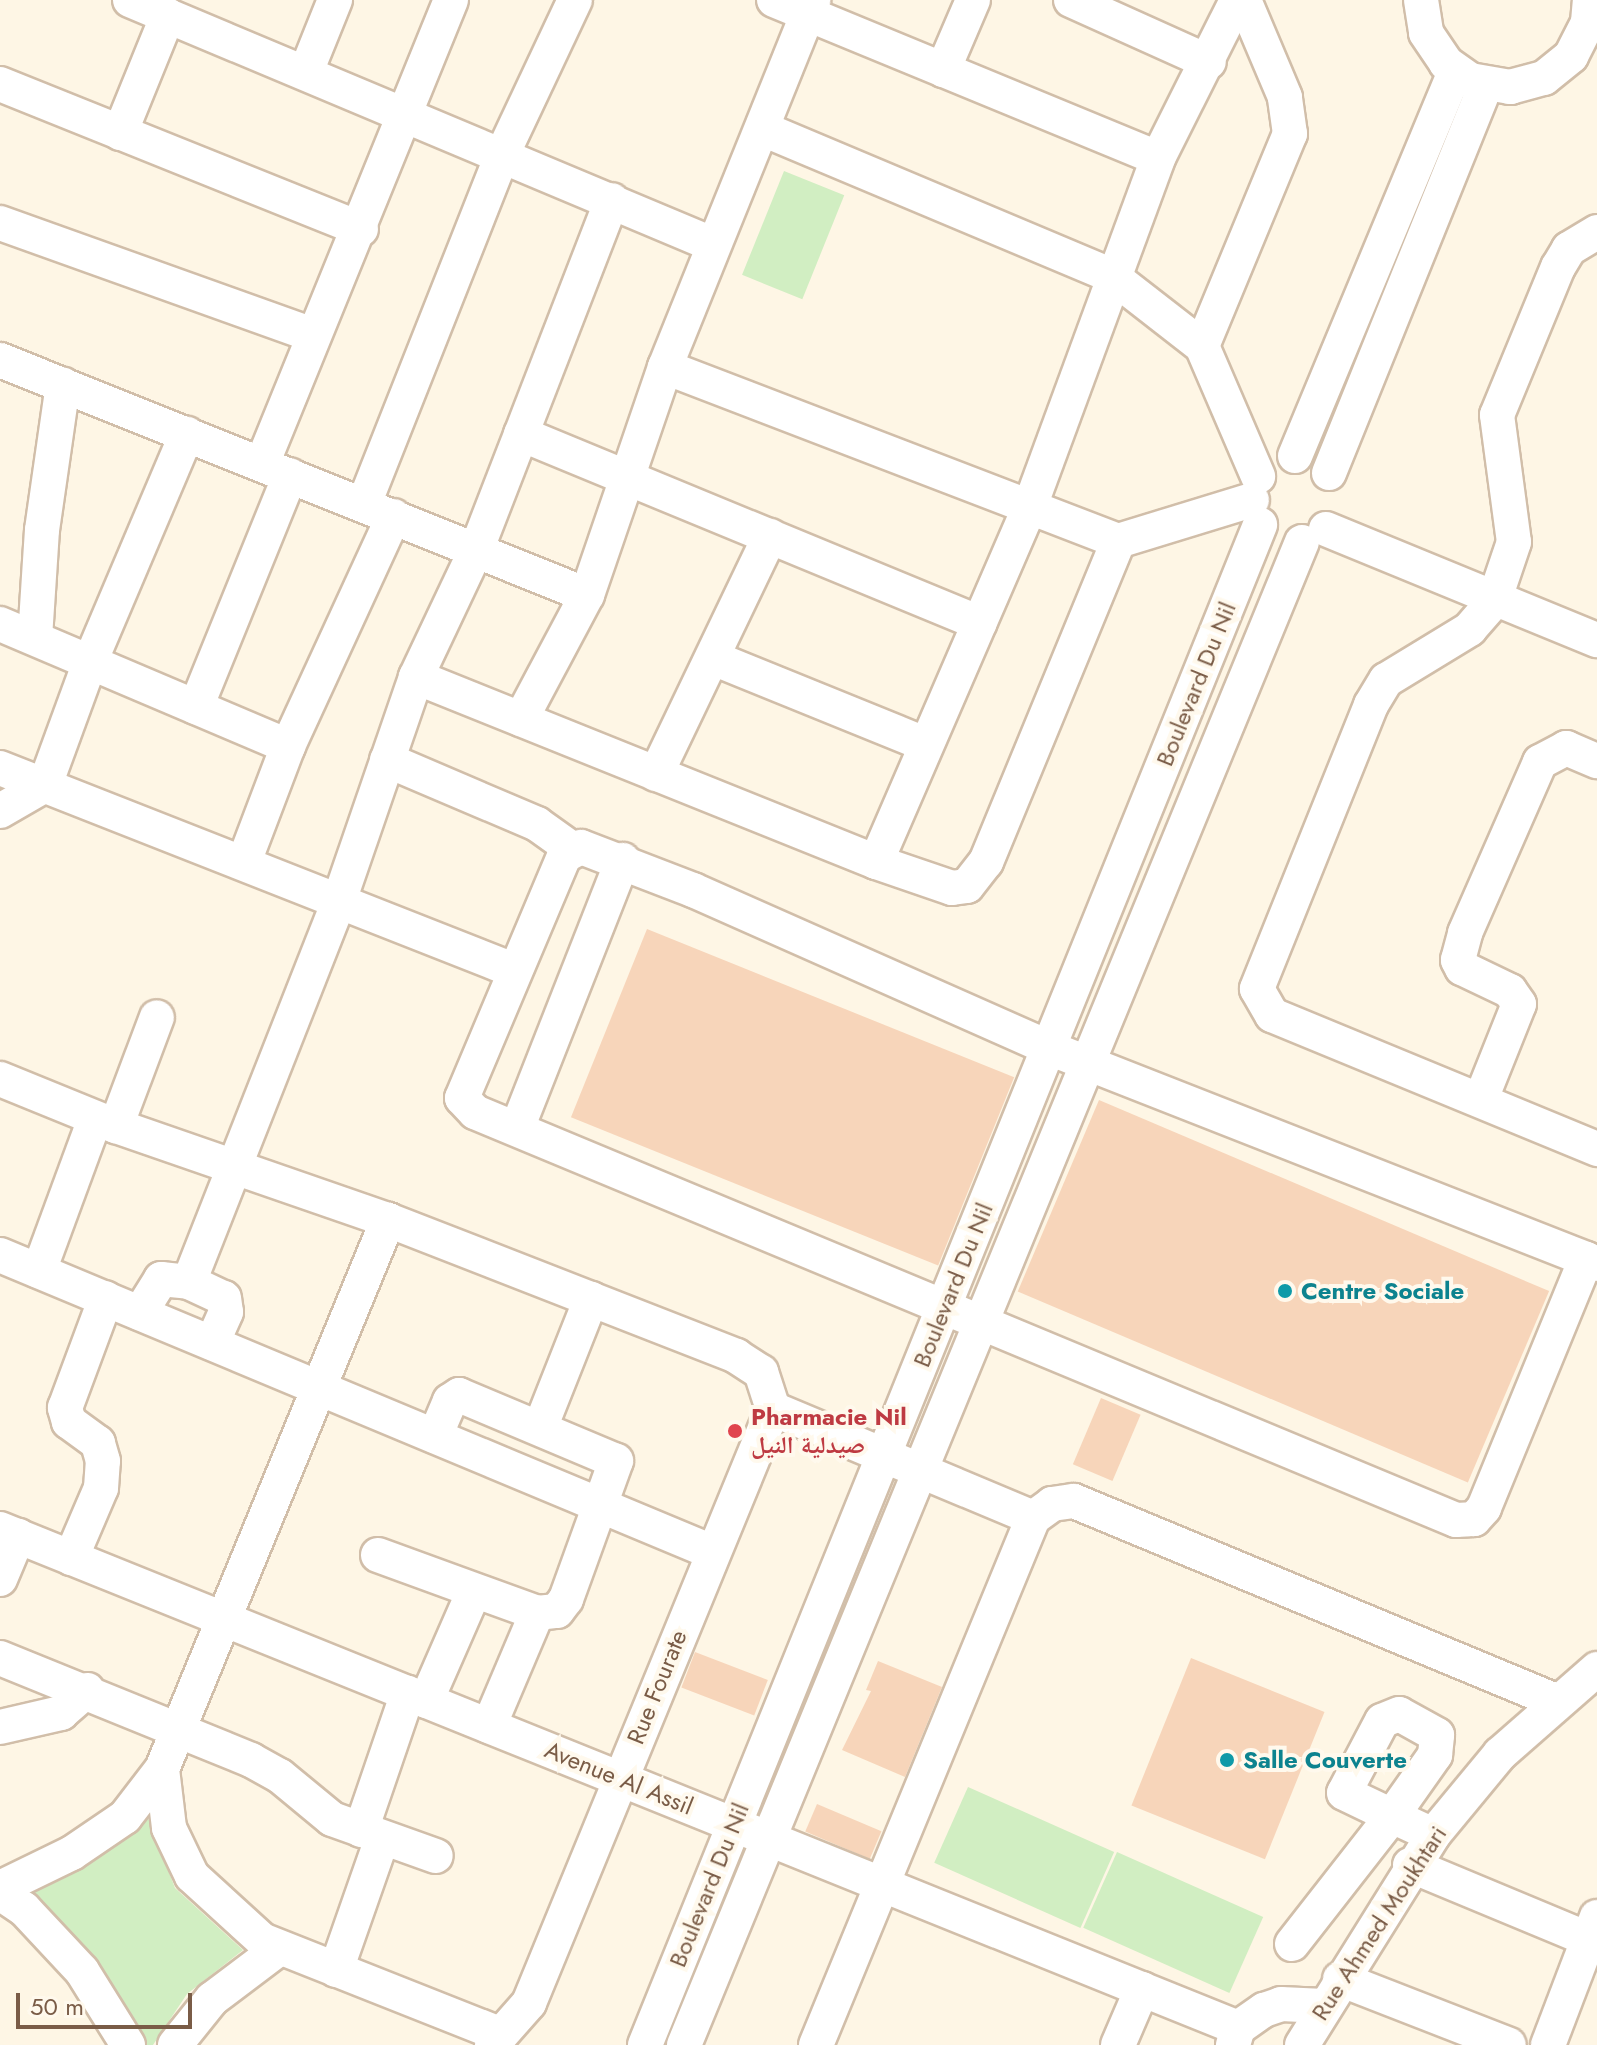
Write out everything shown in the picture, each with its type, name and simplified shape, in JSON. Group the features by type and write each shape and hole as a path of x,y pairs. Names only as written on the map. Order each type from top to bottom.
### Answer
{"street":[{"path":"130,0 189,13 306,72 712,244"},
{"path":"306,72 335,0"},
{"path":"196,707 276,470 312,335 361,229 451,0"},
{"path":"244,862 379,510 502,155 575,0"},
{"path":"774,0 810,7 943,70 1158,158"},
{"path":"943,70 973,0"},
{"path":"1071,0 1209,62"},
{"path":"876,862 1029,509 1112,276 1158,158 1209,62 1237,0"},
{"path":"1202,346 1290,134 1285,97 1244,0"},
{"path":"1421,0 1432,44 1455,71 1486,85 1522,86 1554,72 1578,45 1592,15"},
{"path":"521,719 587,595 665,367 810,7"},
{"path":"120,133 189,13"},
{"path":"1295,456 1455,71"},
{"path":"0,84 361,229"},
{"path":"1314,535 1337,505 1329,473 1486,85"},
{"path":"763,129 1112,276 1202,346 1257,500 1278,539 1314,535 1597,640"},
{"path":"189,1282 339,901 416,677 477,548 612,200"},
{"path":"0,223 312,335"},
{"path":"1597,232 1569,249 1558,267 1497,415 1514,542 1494,601 1470,629 1386,680 1371,705 1257,989 1272,1015 1597,1149"},
{"path":"0,360 477,548 587,595"},
{"path":"665,367 1118,541 1257,500"},
{"path":"35,638 42,530 63,385"},
{"path":"0,811 45,785 90,662 187,434"},
{"path":"521,434 980,623"},
{"path":"1257,500 1272,463 1295,456 1311,460 1329,473"},
{"name":"Boulevard Du Nil","path":"645,2045 881,1456 1049,1048 1257,500"},
{"name":"Boulevard Du Nil","path":"684,2045 1087,1063 1314,535"},
{"path":"656,774 770,536"},
{"path":"416,677 876,862 952,888 975,880 1118,541"},
{"path":"0,624 288,746"},
{"path":"713,658 925,744"},
{"path":"1481,1099 1519,1004 1510,991 1462,968 1458,960 1465,933 1540,762 1566,748 1597,761"},
{"path":"387,760 537,824 572,849 623,860 1049,1048 1591,1261 1484,1508 1466,1522 944,1309 518,1126 475,1112 462,1098 513,970 564,856 572,849"},
{"path":"0,768 513,970"},
{"path":"518,1126 623,860"},
{"path":"39,1271 157,1017"},
{"path":"0,1079 106,1123 388,1220 736,1356 761,1372 773,1409 1033,1518"},
{"path":"128,2045 75,1963 24,1909 0,1891 72,1853 125,1817 162,1769 388,1220"},
{"path":"0,1255 712,1552"},
{"path":"140,1313 161,1279 189,1282 224,1298 226,1312 212,1343"},
{"path":"71,1558 101,1488 103,1461 98,1443 69,1422 65,1408 106,1298"},
{"path":"540,1428 591,1299"},
{"path":"378,1555 537,1613 550,1614 562,1606 597,1503 616,1461 459,1395 450,1401 435,1436"},
{"name":"Rue Fourate","path":"496,2039 516,2023 529,2003 773,1409"},
{"path":"816,2045 1033,1518 1062,1499 1074,1501 1556,1701"},
{"path":"0,1579 9,1532"},
{"name":"Avenue Al Assil","path":"9,1532 1142,1989 1235,2037 1281,2004 1332,1993 1509,2045"},
{"path":"336,1970 371,1835 417,1697 474,1591"},
{"path":"489,1726 537,1613"},
{"path":"0,1658 87,1690 177,1732 266,1767 316,1809 371,1835 436,1856"},
{"name":"Rue Ahmed Moukhtari","path":"1302,2045 1410,1865 1433,1835 1500,1754 1556,1701 1597,1669"},
{"path":"0,1727 61,1713 87,1690"},
{"path":"162,1769 169,1828 192,1876 277,1950 336,1970 496,2039"},
{"path":"1292,1944 1392,1816 1433,1835"},
{"path":"1410,1865 1592,1928 1548,2045"},
{"path":"175,2045 212,1999 277,1950"},
{"path":"1118,2045 1142,1989"}],"green space":[{"path":"784,171 844,195 802,299 742,275"},
{"path":"968,1787 1114,1852 1080,1928 934,1863"},
{"path":"145,1810 175,1888 243,1950 187,1994 153,2045 144,2045 23,1887"},
{"path":"1117,1852 1263,1917 1229,1993 1083,1928"}],"building":[{"path":"647,929 1014,1077 938,1266 571,1117"},
{"name":"Centre Sociale","path":"1099,1100 1549,1291 1468,1483 1018,1291"},
{"path":"1101,1398 1141,1415 1112,1481 1073,1464"},
{"path":"695,1652 768,1680 754,1715 681,1687"},
{"name":"Salle Couverte","path":"1191,1658 1325,1712 1265,1859 1131,1805"},
{"path":"878,1661 942,1687 905,1777 842,1750 871,1691 866,1690"},
{"path":"817,1804 881,1831 870,1859 805,1832"}],"place":[{"name":"Centre Sociale","path":"1285,1291"},
{"name":"Pharmacie Nil صيدلية النيل","path":"735,1431"},
{"name":"Salle Couverte","path":"1227,1760"}]}
